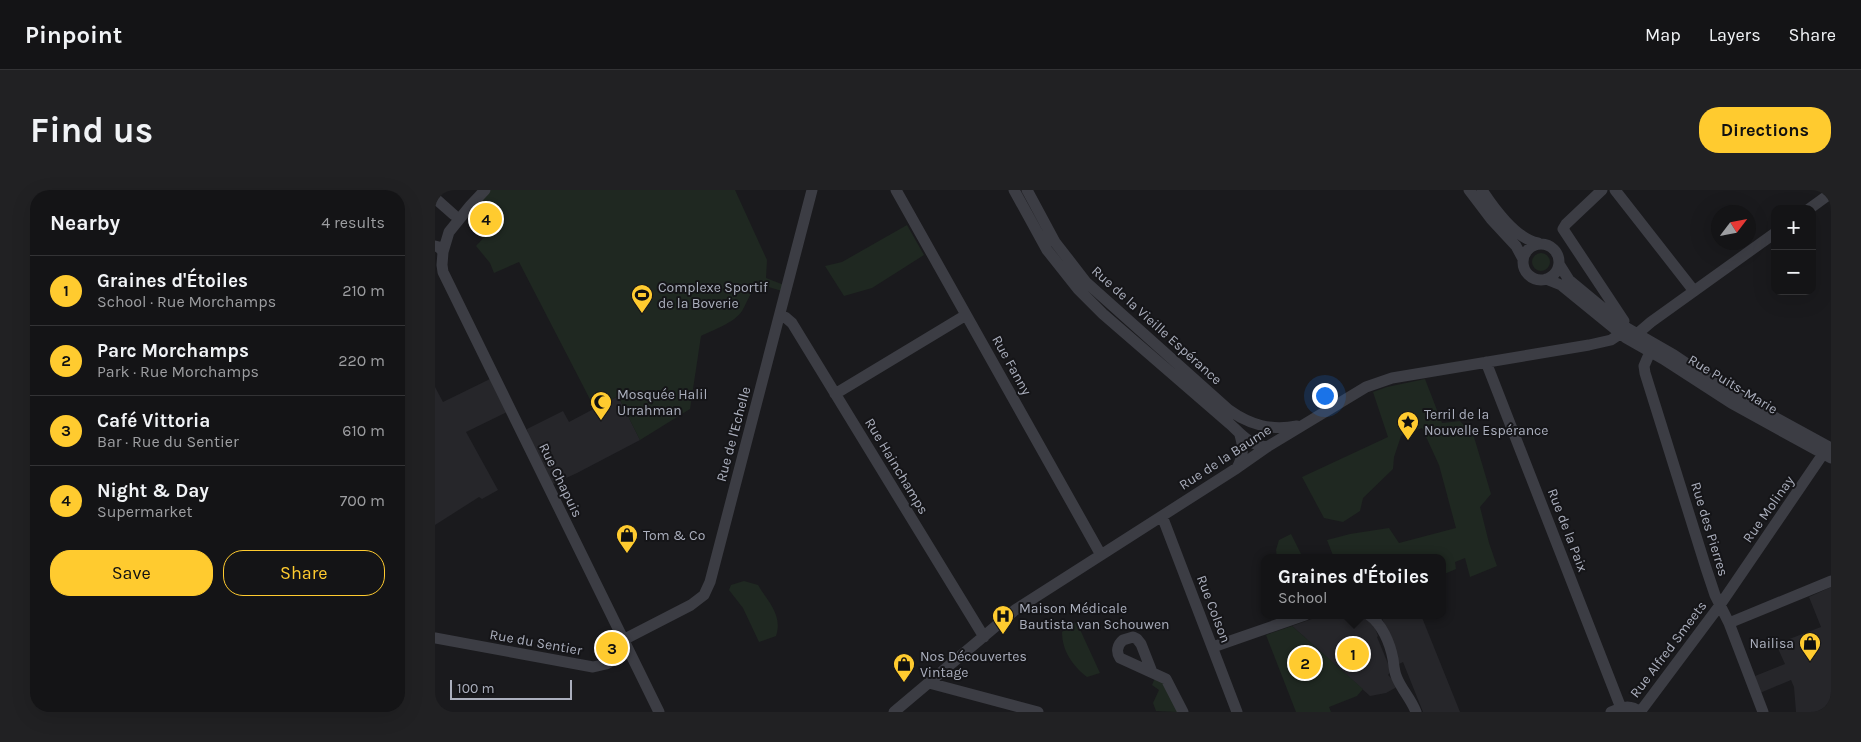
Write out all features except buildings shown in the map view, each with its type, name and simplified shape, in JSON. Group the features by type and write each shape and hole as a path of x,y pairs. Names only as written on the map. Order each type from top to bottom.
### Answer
{"street":[{"path":"449,232 469,206 485,190"},
{"name":"Rue de l'Echelle","path":"623,640 691,604 699,599 707,589 812,190"},
{"name":"Rue Fanny","path":"896,190 1101,555"},
{"name":"Rue de la Vieille Espérance","path":"1014,190 1047,250 1078,289 1240,435 1252,444 1267,447"},
{"name":"Rue de la Vieille Espérance","path":"1027,190 1055,242 1086,282 1229,410 1243,419 1263,427 1284,428 1306,424"},
{"path":"1469,190 1491,219 1516,246 1523,259 1525,271 1529,276 1534,279 1546,279 1564,287 1628,332"},
{"path":"1481,190 1497,211 1522,236 1552,247 1558,255 1559,264 1569,280 1628,332"},
{"path":"1603,190 1564,226 1565,232 1624,320 1628,332"},
{"path":"1615,190 1694,291"},
{"path":"1814,205 1831,193"},
{"path":"435,198 454,215"},
{"path":"435,241 454,215 469,206"},
{"path":"439,256 454,215"},
{"name":"Rue de la Baume","path":"894,712 1015,610 1267,447 1366,387 1392,378 1611,340 1628,332 1694,291 1771,236"},
{"path":"1523,259 1528,249 1538,243"},
{"name":"Rue Chapuis","path":"439,256 443,272 659,712"},
{"path":"1546,279 1555,273 1559,264"},
{"name":"Rue Hainchamps","path":"780,315 792,323 983,637"},
{"path":"835,394 966,315"},
{"name":"Rue Puits-Marie","path":"1628,332 1650,352 1719,396 1829,449"},
{"name":"Rue Puits-Marie","path":"1628,332 1674,355 1729,392 1829,449"},
{"name":"Rue des Pierres","path":"1650,352 1644,366 1645,373 1715,595 1729,623 1763,712"},
{"name":"Rue de la Paix","path":"1486,362 1616,710"},
{"path":"1237,468 1243,451 1240,435"},
{"name":"Rue Molinay","path":"1720,605 1829,449"},
{"name":"Rue Colson","path":"1162,516 1237,712"},
{"path":"1729,623 1831,581"},
{"name":"Rue Alfred Smeets","path":"1640,712 1720,605"},
{"path":"1213,648 1294,619"},
{"path":"1375,619 1380,626 1393,656 1397,680 1411,699 1416,712"},
{"name":"Rue du Sentier","path":"435,638 593,667 607,664 629,652"},
{"path":"1152,672 1162,676 1169,683 1183,712"},
{"path":"929,683 1006,708 1038,712"},
{"path":"1616,710 1631,706 1640,712"}],"shaded area":[{"name":"Complexe Sportif de la Boverie","path":"490,190 735,190 767,260 766,278 784,285 782,291 759,284 751,293 742,311 734,319 701,336 690,409 640,440 618,396 595,409 519,262 494,273 490,263 476,246 498,222 478,202"},
{"path":"907,225 924,255 872,288 844,296 825,266 842,262"},
{"path":"1537,253 1545,253 1550,258 1548,269 1537,271 1532,266 1532,258"},
{"path":"490,379 507,412 466,432 498,490 482,499 479,497 435,525 435,387 443,402"},
{"path":"1425,379 1442,423 1460,421 1474,437 1491,494 1480,507 1497,566 1470,577 1465,558 1455,562 1456,569 1446,573 1446,554 1332,554 1327,540 1350,534 1389,528 1399,543 1456,528 1439,465 1422,428 1401,436 1394,457 1393,469 1363,498 1360,511 1343,522 1324,518 1302,477 1388,437 1373,392"},
{"path":"618,396 640,440 551,485 529,440 527,429 563,411 569,422"},
{"path":"1291,534 1301,554 1276,554 1279,540"},
{"path":"744,581 758,585 770,603 778,622 776,636 759,642 743,608 729,590 731,585"},
{"path":"1831,587 1831,712 1796,712 1794,687 1791,680 1760,693 1755,676 1785,664 1776,644 1821,627 1809,597"},
{"path":"1312,619 1367,619 1375,628 1378,636 1391,671 1388,675 1398,685 1386,693 1370,696 1292,626"},
{"path":"1382,619 1423,619 1460,712 1423,712 1403,662 1399,664"},
{"path":"1073,623 1077,623 1100,673 1087,677 1069,658 1064,646 1062,632"},
{"path":"1292,626 1363,689 1357,696 1329,707 1331,712 1296,712 1266,635"},
{"path":"1155,678 1162,681 1178,712 1156,711 1153,703 1159,690 1152,685"}],"place":[{"name":"Night & Day","path":"486,219"},
{"name":"Complexe Sportif de la Boverie","path":"642,314"},
{"name":"Mosquée Halil Urrahman","path":"601,421"},
{"name":"Terril de la Nouvelle Espérance","path":"1408,441"},
{"name":"Tom & Co","path":"627,554"},
{"name":"Maison Médicale Bautista van Schouwen","path":"1003,635"},
{"name":"Café Vittoria","path":"612,648"},
{"name":"Graines d'Étoiles","path":"1353,654"},
{"name":"Nailisa","path":"1810,662"},
{"name":"Parc Morchamps","path":"1305,663"},
{"name":"Nos Découvertes Vintage","path":"904,683"}]}
